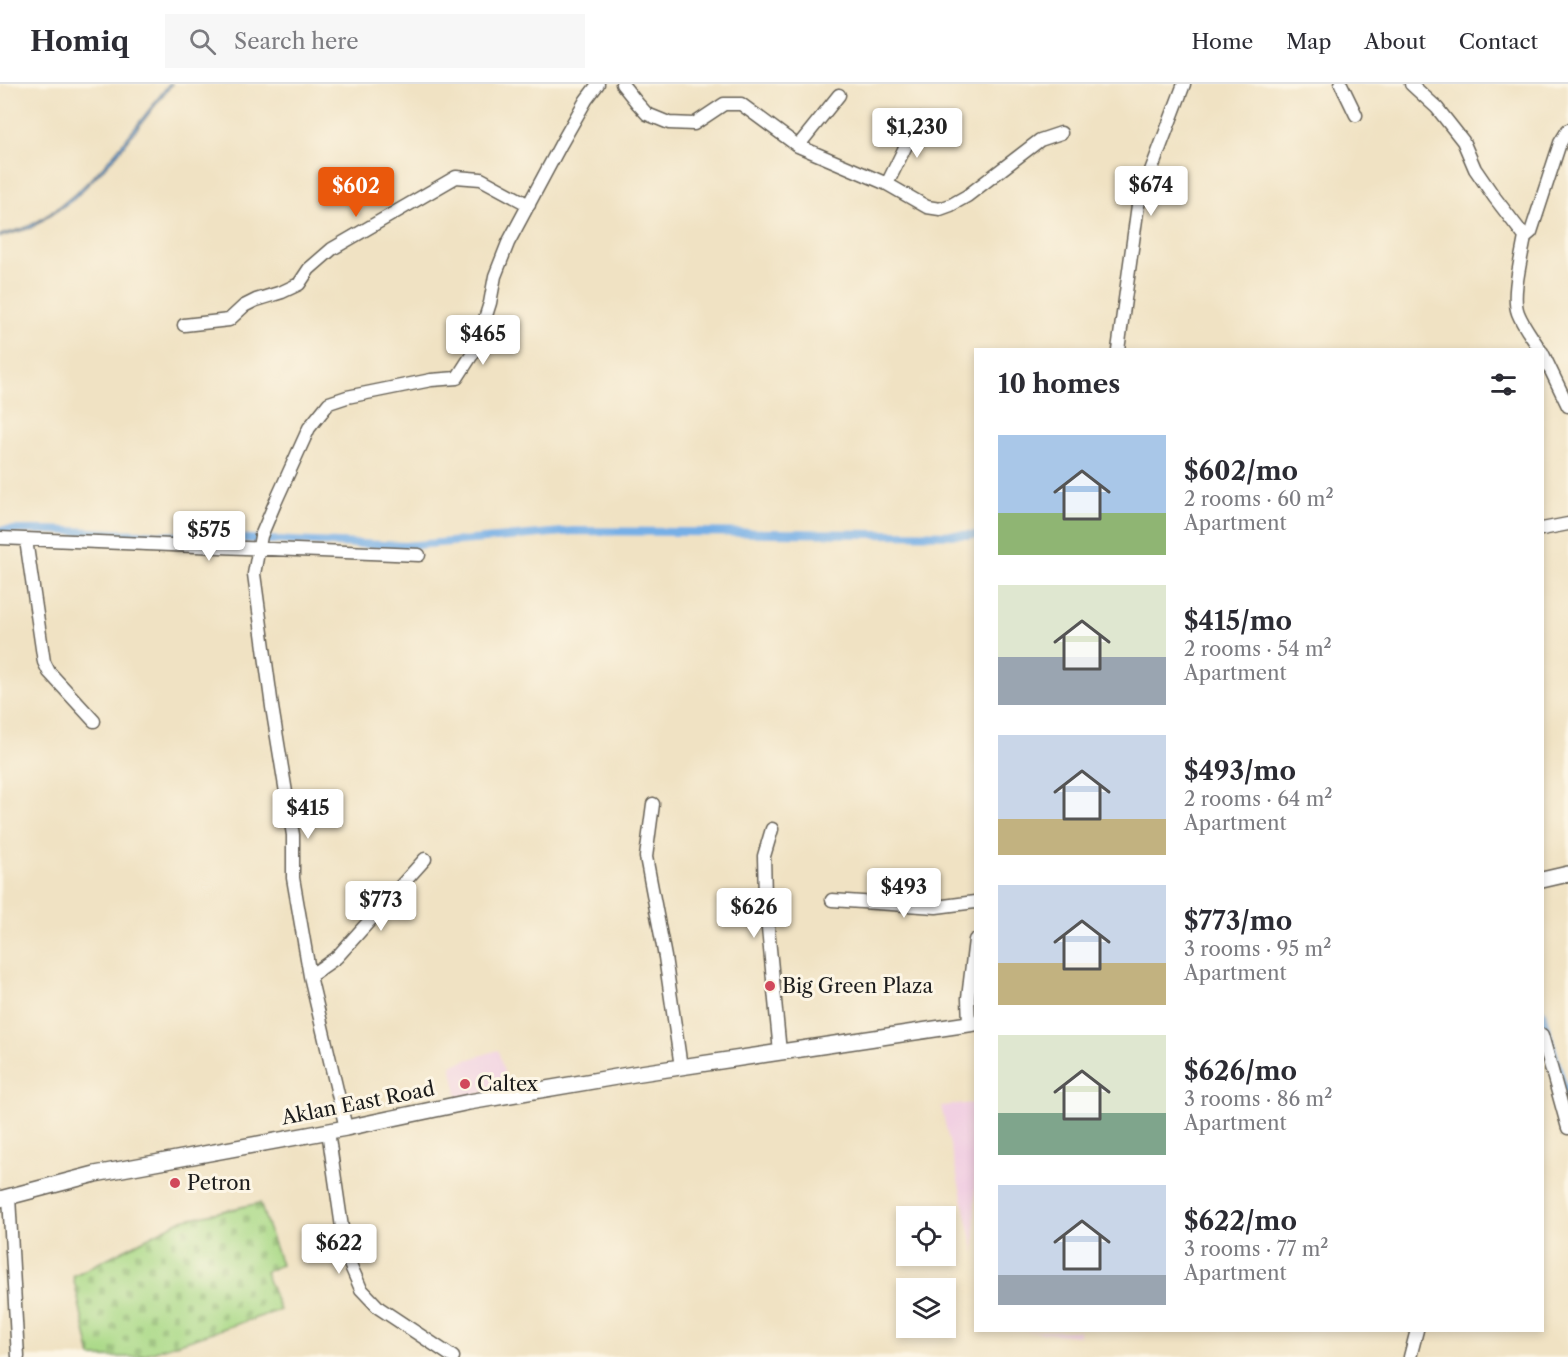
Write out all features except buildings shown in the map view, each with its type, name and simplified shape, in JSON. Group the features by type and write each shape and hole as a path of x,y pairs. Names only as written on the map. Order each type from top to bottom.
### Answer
{"main road":[{"path":"1544,880 1568,874"},
{"name":"Aklan East Road","path":"5,1198 95,1174 346,1128 469,1102 681,1067 972,1024"}],"street":[{"path":"346,1128 310,976 293,878 293,835 272,707 254,574 260,544 309,428 329,403 347,397 431,380 458,378 475,350 490,303 495,276 508,243 571,126 598,84"},
{"path":"622,84 648,114 669,123 694,124 724,104 741,104 798,146 887,184 927,207 940,209 967,196 1041,140 1061,133"},
{"path":"1118,348 1138,206 1184,84"},
{"path":"1341,84 1356,115"},
{"path":"1411,84 1437,108 1463,141 1475,169 1494,198 1525,237"},
{"path":"798,146 839,95"},
{"path":"887,184 919,120"},
{"path":"1539,348 1516,306 1515,293 1525,237 1531,232 1560,143 1568,130"},
{"path":"184,325 230,320 250,303 299,284 309,269 332,249 456,177 481,179 529,205"},
{"path":"1544,357 1568,406"},
{"path":"1544,529 1568,524"},
{"path":"0,538 260,544 419,555"},
{"path":"26,540 44,662 49,672 94,721"},
{"path":"653,804 646,857 681,1067"},
{"path":"772,829 764,856 765,897 780,1052"},
{"path":"310,976 337,957 425,859"},
{"path":"832,900 936,907 974,902"},
{"path":"972,1024 968,998 973,957"},
{"path":"1544,1042 1568,1128"},
{"path":"328,1131 346,1255 361,1289 380,1308 453,1357"},
{"path":"5,1198 18,1357"},
{"path":"1410,1357 1416,1332"}],"shaded area":[{"path":"498,1050 508,1087 458,1099 451,1065"},
{"path":"974,1103 974,1250 941,1106"},
{"path":"1034,1332 1079,1332 1079,1336"}],"green space":[{"path":"260,1203 281,1265 265,1272 280,1310 137,1357 91,1357 73,1276 182,1220"}],"water":[{"path":"169,84 172,84 115,157 74,199 31,228 0,237 0,235 31,225 72,197 107,162"}],"waterway":[{"path":"0,530 46,530 405,546 574,531 974,535"},
{"path":"1544,1019 1568,1102"}],"place":[{"name":"Big Green Plaza","path":"770,986"},
{"name":"Caltex","path":"465,1084"},
{"name":"Petron","path":"175,1183"}]}
